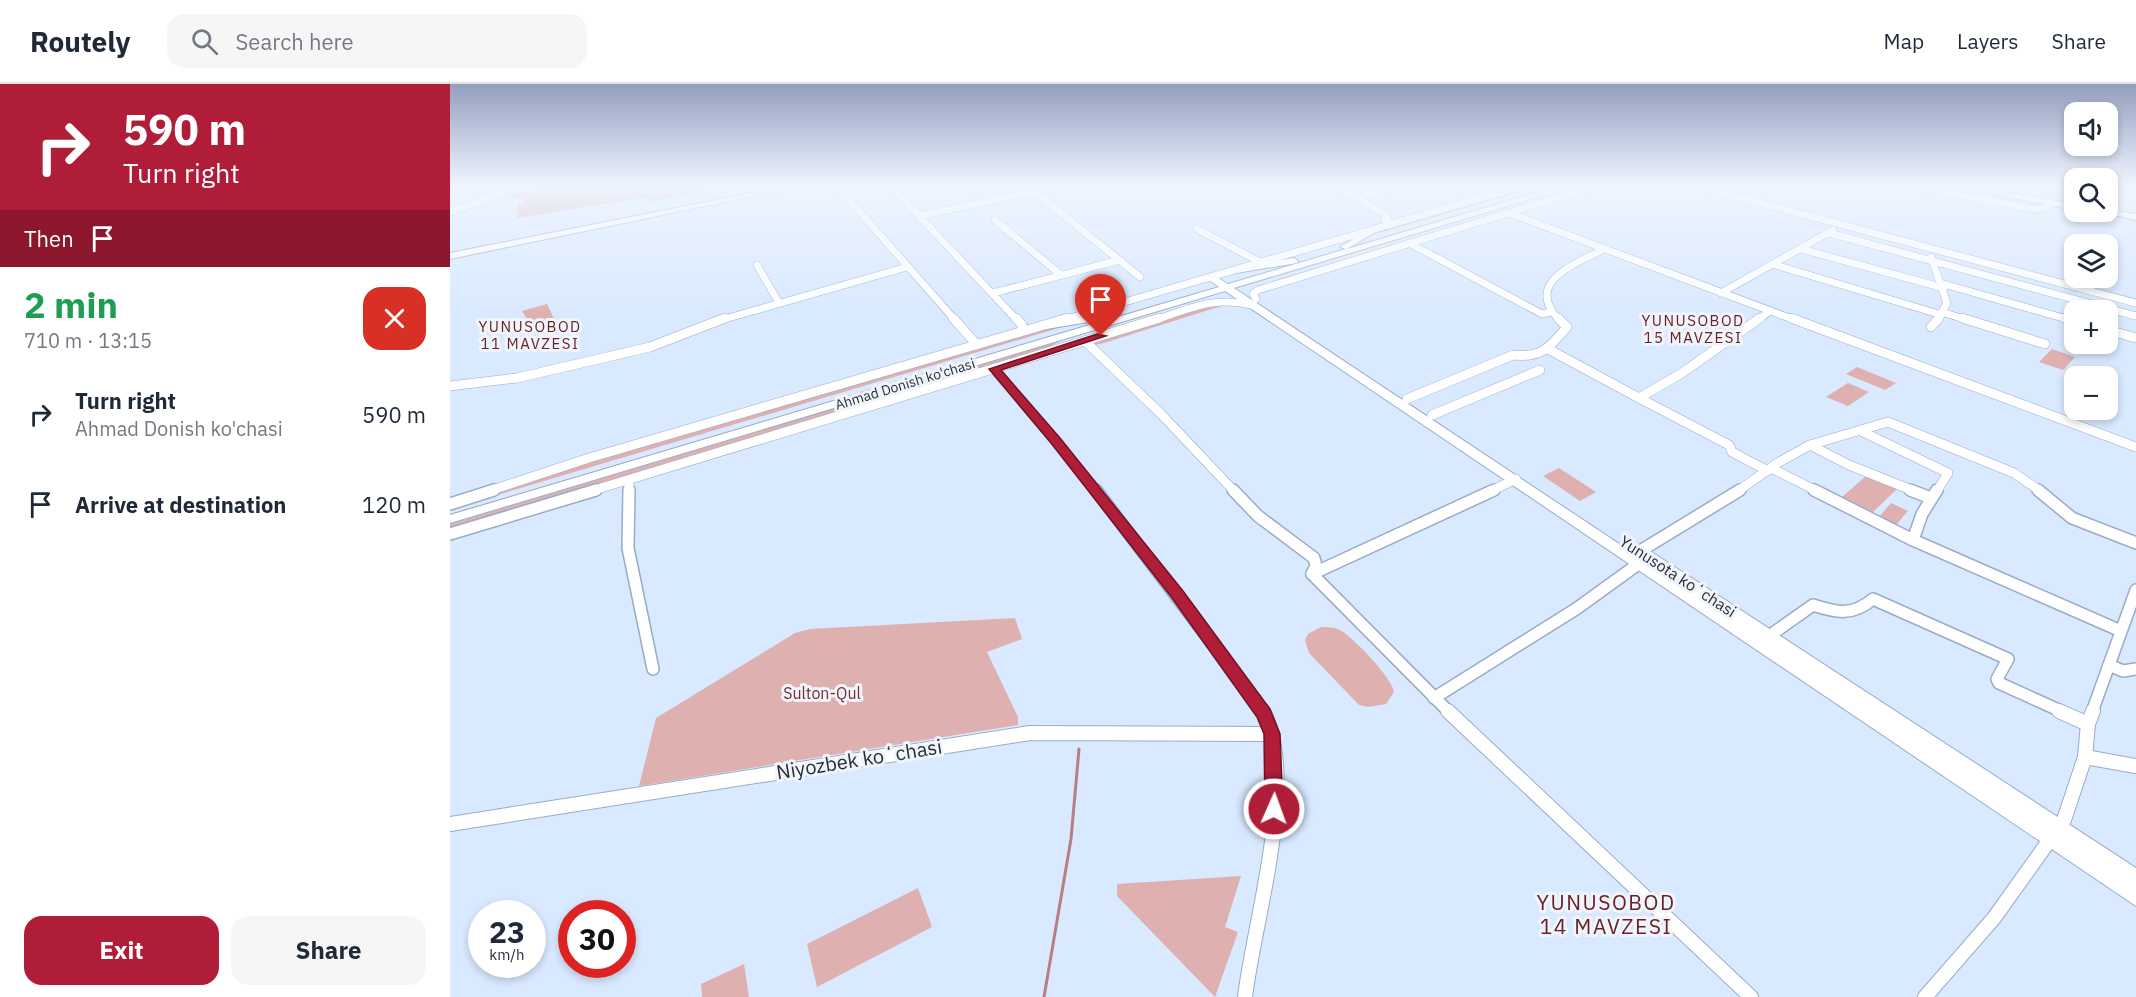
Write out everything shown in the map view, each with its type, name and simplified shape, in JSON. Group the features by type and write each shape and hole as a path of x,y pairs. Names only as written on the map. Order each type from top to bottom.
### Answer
{"main road":[{"path":"450,255 580,229"},
{"path":"1344,247 1377,229"},
{"name":"Ahmad Donish ko'chasi","path":"450,512 1225,280 1406,229"},
{"name":"Ahmad Donish ko'chasi","path":"450,519 1154,311 1225,280 1335,258 1431,229"},
{"path":"1335,258 1378,252"},
{"name":"Yunusota koʻchasi","path":"1225,280 1516,479 1769,636 2055,834 2136,897"},
{"path":"1130,327 1154,311 1219,297 1254,302"},
{"name":"Yunusota koʻchasi","path":"1254,302 1432,415 2055,834 2136,879"},
{"path":"1040,327 1114,315"},
{"path":"1036,356 1095,328"}],"street":[{"path":"874,229 977,345"},
{"path":"932,229 1023,325"},
{"path":"1005,229 1061,275"},
{"path":"1081,229 1140,277"},
{"path":"1197,229 1260,262"},
{"name":"Ahmad Donish ko'chasi","path":"450,504 589,458 977,345 1225,280 1260,262 1374,229"},
{"path":"1254,302 1253,294 1258,290 1457,229"},
{"path":"1550,229 2136,447"},
{"path":"1721,293 1837,229"},
{"path":"1857,229 2136,303"},
{"path":"1829,233 2136,316"},
{"path":"1409,243 1542,314 1550,312"},
{"path":"1407,399 1513,355 1532,357 1548,349 1567,327 1550,312 1546,294 1550,282 1556,275 1604,249"},
{"path":"1801,249 2064,318"},
{"path":"1930,261 1937,250"},
{"path":"993,293 1120,260"},
{"path":"1930,261 1947,303 1942,314 1931,327"},
{"path":"757,265 779,303"},
{"path":"1775,265 2046,344"},
{"path":"450,386 518,378 650,347 726,318 907,267"},
{"name":"Ahmad Donish ko'chasi","path":"450,534 1216,301 1254,302"},
{"path":"1639,398 1682,373 1770,311"},
{"path":"2118,333 2136,338"},
{"path":"1085,341 1170,423 1258,516 1314,558 1316,566 1312,574"},
{"path":"1548,349 1730,445 1732,452 1912,540 2121,631"},
{"path":"994,369 1056,441 1178,595 1264,714 1272,734 1275,790 1269,866 1248,952 1245,997"},
{"path":"1432,415 1540,370"},
{"path":"1434,698 1576,609 1640,557 1810,445 1888,422 2014,473 2025,479 2072,518 2136,543"},
{"path":"1861,431 1946,471 1948,475 1931,498 1912,540"},
{"path":"1810,445 1860,469 1931,498"},
{"path":"1312,574 1399,536 1516,479"},
{"path":"629,480 628,548 653,669"},
{"path":"1312,574 1434,698 1751,997"},
{"path":"1925,997 1994,918 2055,834 2085,757 2088,724 2136,590"},
{"path":"1769,636 1813,605 1841,614 1862,610 1874,599 2008,659 1997,679 1999,683 2088,724"},
{"path":"2109,665 2123,671 2136,669"},
{"name":"Niyozbek koʻchasi","path":"450,824 1030,734 1272,734"},
{"path":"2085,757 2136,766"}],"green space":[{"path":"1382,229 1394,229 1365,237"},
{"path":"1214,288 450,516 450,514"},
{"path":"1220,302 1234,302 1104,343 1095,345 1091,342"},
{"path":"547,304 558,327 535,333 522,311"},
{"path":"1072,324 450,509 517,484 1024,333"},
{"path":"1063,340 1041,351 450,532 450,524"},
{"path":"2052,349 2075,357 2064,366 2063,370 2039,362"},
{"path":"1857,367 1896,383 1885,390 1846,374"},
{"path":"1848,383 1869,392 1848,406 1826,397"},
{"path":"1559,468 1596,492 1580,501 1543,476"},
{"path":"1866,476 1897,489 1873,512 1842,497"},
{"path":"1891,503 1908,511 1896,525 1879,517"},
{"name":"Sulton-Qul","path":"1015,618 1022,639 987,652 1018,717 1018,725 639,786 656,718 795,633 810,629"},
{"path":"1321,627 1335,628 1346,634 1387,677 1394,692 1386,704 1368,707 1359,705 1309,653 1305,640 1308,634"},
{"path":"1241,876 1225,927 1238,932 1215,997 1117,896 1117,884"},
{"path":"918,888 932,927 817,987 807,944"},
{"path":"744,964 749,997 702,997 701,984"}],"waterway":[{"path":"1044,997 1071,839 1079,749"}],"district":[{"name":"YUNUSOBOD 15 MAVZESI","path":"1693,328"},
{"name":"YUNUSOBOD 11 MAVZESI","path":"530,334"},
{"name":"YUNUSOBOD 14 MAVZESI","path":"1606,914"}],"route":[{"path":"1101,336 994,369 1056,441 1178,595 1264,714 1272,734 1274,809"}]}
